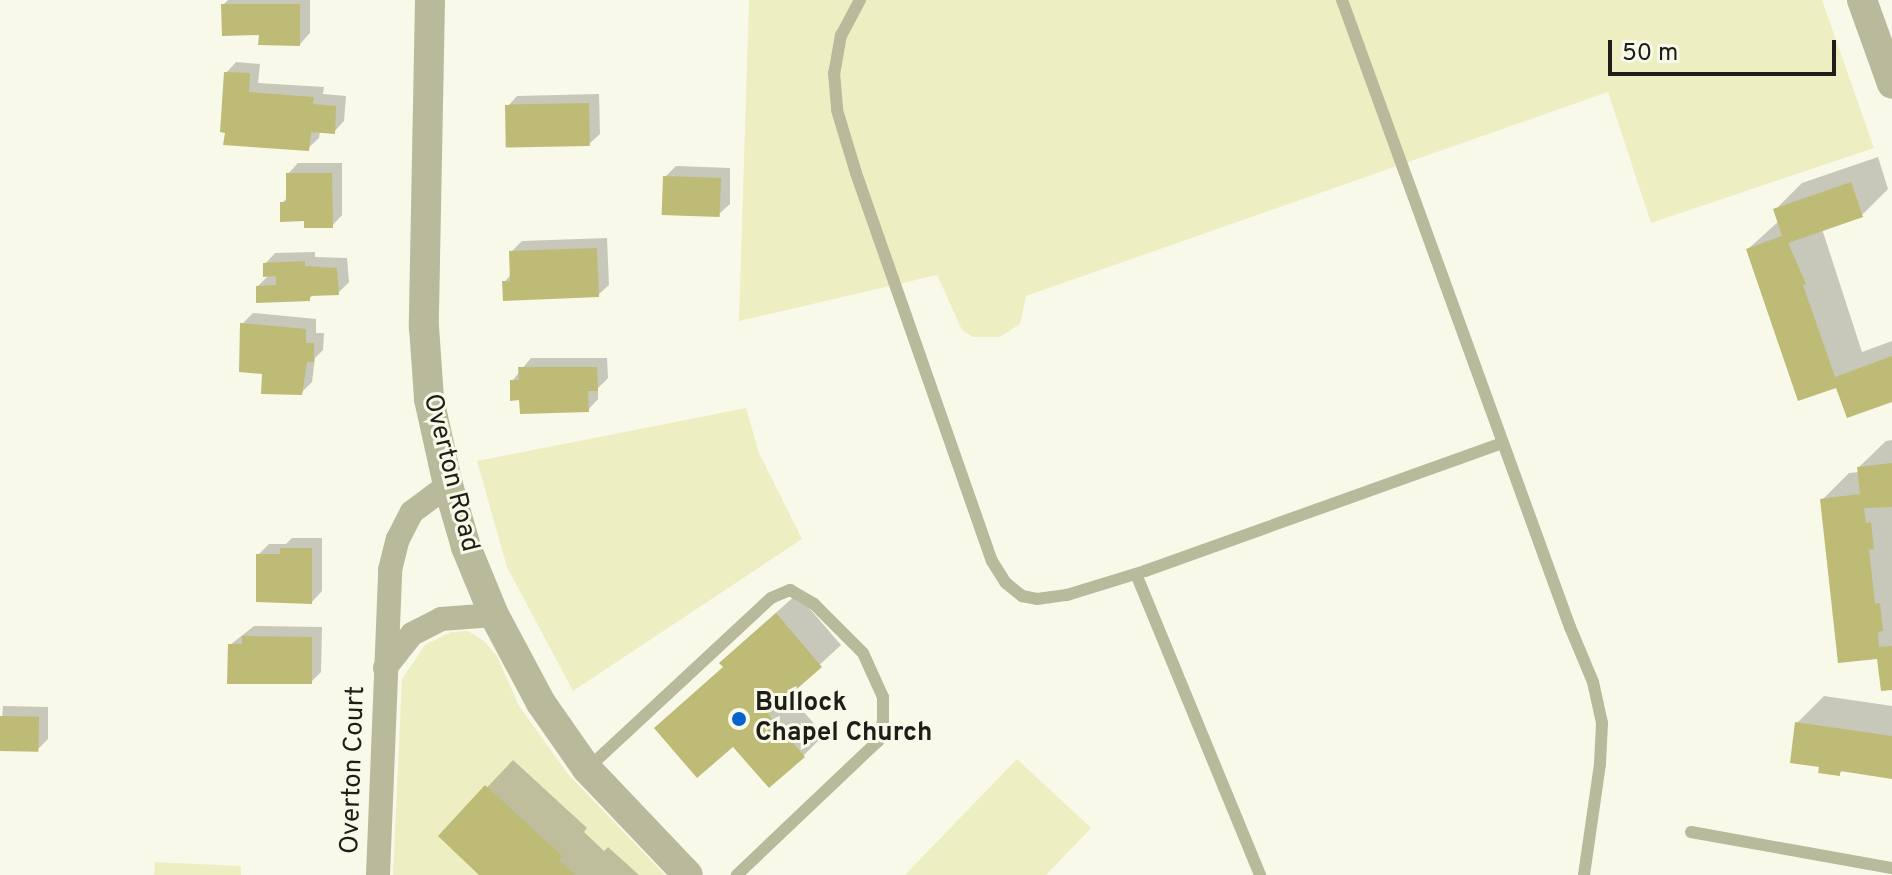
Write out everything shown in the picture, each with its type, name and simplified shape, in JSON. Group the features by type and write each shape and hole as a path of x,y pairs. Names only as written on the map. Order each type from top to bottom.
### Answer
{"street":[{"name":"Overton Road","path":"430,0 424,327 429,399 448,485 466,547 494,615 541,703 587,769 688,875"},
{"path":"1862,0 1892,84"},
{"name":"Overton Court","path":"378,875 390,570 398,539 412,512 448,485"},
{"name":"Overton Court","path":"385,668 412,634 441,619 494,615"}],"lane":[{"path":"860,0 841,35 834,73 837,110 856,173 992,561 1006,583 1022,596 1037,599 1067,595 1136,574 1503,443"},
{"path":"1342,0 1593,682 1602,723 1600,764 1584,875"},
{"path":"1136,574 1260,875"},
{"path":"587,769 771,598 790,590 814,604 863,653 883,697 883,720 878,741 737,875"},
{"path":"1691,832 1892,868"}],"green space":[{"path":"749,0 1822,0 1874,148 1651,223 1608,92 1026,296 1020,324 1000,337 973,337 962,330 937,275 739,321"},
{"path":"746,408 759,453 802,539 573,691 507,567 477,461"},
{"path":"468,631 483,640 497,656 519,706 568,774 665,875 393,875 402,679 425,645 451,632"},
{"path":"1017,759 1091,828 1046,875 905,875"},
{"path":"155,862 241,866 241,875 154,875"}],"building":[{"path":"221,4 300,4 300,46 258,45 259,35 222,36"},
{"path":"224,72 250,73 249,92 314,97 313,104 336,106 335,134 311,132 309,151 223,145 225,133 220,132"},
{"path":"589,103 590,146 506,147 505,104"},
{"path":"286,173 332,173 333,228 304,228 304,221 280,222 280,202 286,202"},
{"path":"663,176 721,178 720,217 662,215"},
{"path":"1851,182 1863,217 1788,243 1806,284 1803,285 1835,377 1892,356 1892,402 1847,418 1836,388 1798,401 1746,249 1782,236 1773,209"},
{"path":"597,248 599,297 503,301 502,281 510,281 509,251"},
{"path":"305,261 305,266 337,268 339,295 310,296 310,301 256,303 256,286 276,285 276,276 263,277 263,263"},
{"path":"240,323 306,329 306,343 314,343 314,362 307,362 302,395 261,394 262,374 239,372"},
{"path":"518,367 597,367 598,391 588,391 589,412 520,414 519,400 510,401 510,380 519,380"},
{"path":"1892,463 1892,507 1864,508 1866,523 1871,522 1874,549 1869,550 1875,604 1880,603 1883,631 1878,632 1879,647 1892,646 1892,690 1881,691 1877,659 1838,663 1820,499 1860,494 1857,467"},
{"path":"280,548 312,548 312,604 256,602 256,554 280,554"},
{"path":"776,613 822,667 768,714 805,757 769,788 733,747 697,778 654,728 723,667 719,663"},
{"path":"242,636 312,637 312,684 227,684 228,644 242,644"},
{"path":"0,716 39,717 38,752 0,751"},
{"path":"1795,722 1892,736 1892,779 1840,771 1840,776 1818,773 1819,767 1790,763"},
{"path":"485,785 562,856 559,860 575,875 479,875 438,836"}],"place":[{"name":"Bullock Chapel Church","path":"739,719"}]}
